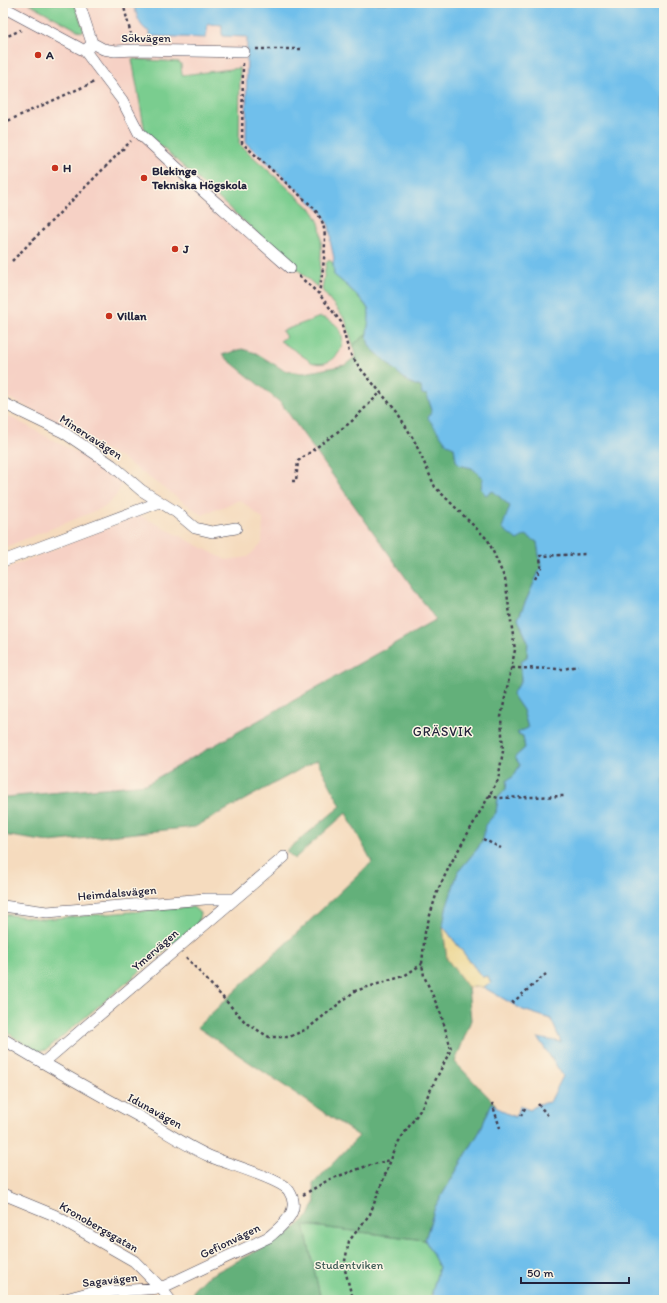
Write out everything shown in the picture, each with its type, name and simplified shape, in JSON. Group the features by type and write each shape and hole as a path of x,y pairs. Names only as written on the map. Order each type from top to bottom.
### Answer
{"street":[{"path":"79,3 89,47 105,77 122,100 140,133 197,187 290,268"},
{"name":"Sökvägen","path":"3,7 89,47 115,51 249,51"},
{"name":"Minervavägen","path":"3,403 63,432 112,466 141,490 176,512 195,528 212,532 236,528"},
{"path":"3,561 160,502"},
{"name":"Ymervägen","path":"43,1063 284,857"},
{"name":"Heimdalsvägen","path":"3,906 46,912 205,899 234,899"},
{"name":"Idunavägen","path":"3,1039 209,1156 276,1181 288,1189 294,1200"},
{"name":"Kronobergsgatan","path":"3,1194 54,1215 134,1261 161,1288 170,1300"},
{"name":"Gefionvägen","path":"161,1288 269,1237 283,1225 292,1213 294,1200"},
{"name":"Sagavägen","path":"62,1300 88,1293 161,1288"}],"path":[{"path":"123,3 135,50"},
{"path":"301,49 249,51 242,143 314,208 319,215 323,223 324,231 324,263 319,294"},
{"path":"3,123 105,77"},
{"path":"12,261 140,133"},
{"path":"290,268 319,294 341,322 349,352 360,368 397,412 414,440 435,487 488,540 505,579 515,650 501,717 503,751 498,780 451,863 437,892 425,932 422,964 424,976 441,1014 451,1049 421,1109 397,1144 370,1214 349,1241 344,1266 350,1293 355,1300"},
{"path":"292,481 296,481 298,461 351,422 381,392"},
{"path":"535,579 541,567 540,556 586,554"},
{"path":"512,668 563,669 578,666"},
{"path":"489,795 498,798 564,796"},
{"path":"483,839 501,848"},
{"path":"178,948 246,1023 269,1037 289,1037 307,1029 355,991 404,976 422,964"},
{"path":"512,1003 546,974"},
{"path":"492,1103 500,1128"},
{"path":"538,1104 549,1117"},
{"path":"521,1116 525,1108"},
{"path":"294,1200 330,1179 367,1166 390,1160"}],"shaded area":[{"path":"3,3 133,3 140,23 146,31 206,38 207,24 222,25 222,36 248,36 246,143 322,212 329,226 334,258 334,275 341,280 367,334 353,345 355,357 345,365 304,373 285,371 256,353 242,349 222,356 281,403 436,620 146,784 6,797 3,796 3,570 139,515 226,560 248,557 262,543 263,519 240,500 202,515 124,460 69,428 3,395"},
{"path":"3,413 114,473 121,485 116,496 105,507 3,548"}],"green space":[{"path":"28,3 74,3 84,30 81,32"},
{"path":"132,59 179,62 181,64 182,75 240,68 239,144 311,209 316,217 320,228 321,245 320,273 317,287 145,132"},
{"path":"329,260 333,263 334,275 357,296 369,312 367,334 353,345 345,319 322,290 326,263"},
{"path":"320,317 333,322 340,330 343,339 337,355 330,361 321,364 311,362 280,341 286,337 282,331"},
{"path":"367,334 370,347 408,382 421,387 427,395 432,410 454,446 456,460 459,465 472,468 483,478 481,489 493,491 510,506 526,535 537,542 541,567 518,619 528,642 527,657 521,661 521,682 512,694 523,710 528,728 518,734 523,736 525,748 515,757 520,765 513,778 507,780 506,789 498,798 496,813 486,825 483,839 478,848 458,872 443,926 447,959 468,987 471,1020 455,1062 496,1105 492,1103 480,1131 435,1207 425,1240 304,1225 321,1300 191,1300 194,1289 205,1278 287,1235 309,1216 315,1202 313,1184 359,1136 197,1027 372,862 346,813 294,859 286,851 341,806 317,760 195,827 49,842 3,835 3,796 6,797 146,784 436,620 281,403 222,355 242,349 256,353 285,371 304,373 345,365 355,357 353,345"},
{"path":"193,907 200,913 198,923 46,1050 35,1052 3,1029 3,914 43,919"},
{"name":"Studentviken","path":"304,1225 425,1240 439,1267 429,1300 321,1300"}],"sand":[{"path":"443,926 482,977 488,976 491,983 483,987 468,987 447,959"}],"water":[{"path":"133,3 664,3 664,1300 435,1300 432,1293 439,1267 425,1240 435,1207 480,1131 492,1103 504,1112 515,1117 520,1106 530,1110 538,1104 550,1102 563,1076 538,1038 561,1042 551,1019 523,1010 483,987 491,983 488,976 482,977 443,926 446,909 458,872 478,848 483,839 485,825 496,813 498,798 506,789 507,780 513,777 520,765 515,757 525,748 523,736 517,733 528,728 523,710 512,694 521,682 521,661 527,657 528,642 518,619 541,567 537,542 526,535 517,540 502,528 510,506 493,491 486,495 481,489 483,478 472,468 459,465 456,460 454,447 447,444 428,418 432,410 427,395 422,394 421,387 408,382 370,347 367,335 369,320 368,310 366,305 358,296 334,275 334,258 329,226 322,212 246,143 247,37 222,36 222,25 208,24 206,38 150,36 150,32 140,24"}],"place":[{"name":"A","path":"38,55"},
{"name":"H","path":"55,168"},
{"name":"Blekinge Tekniska Högskola","path":"144,178"},
{"name":"J","path":"175,249"},
{"name":"Villan","path":"109,316"}],"district":[{"name":"GRÄSVIK","path":"443,731"}]}
